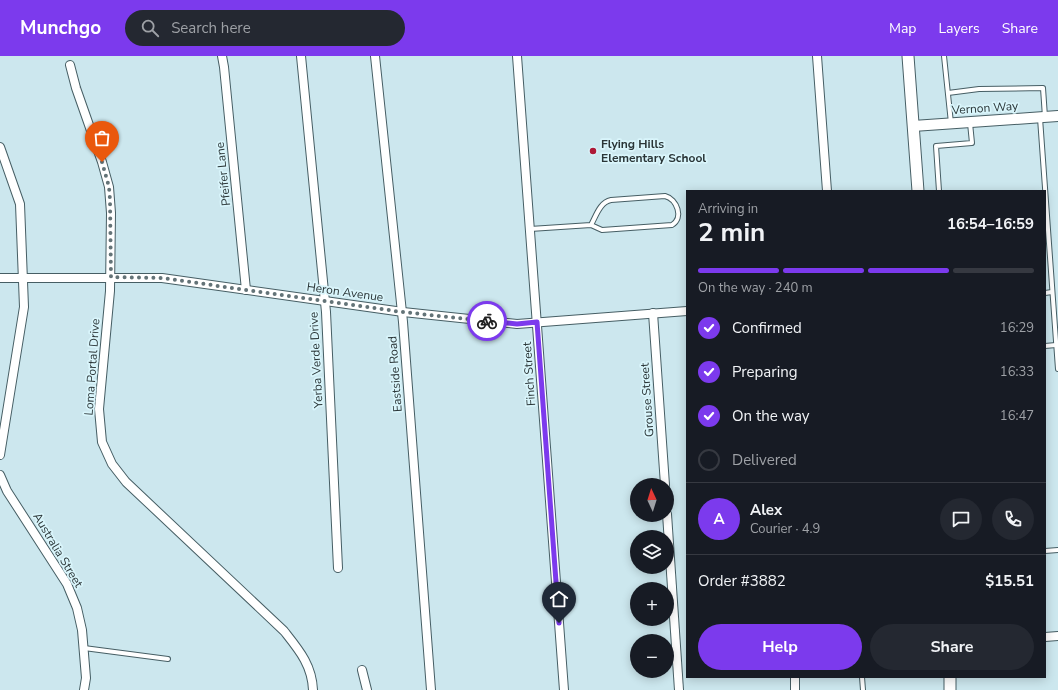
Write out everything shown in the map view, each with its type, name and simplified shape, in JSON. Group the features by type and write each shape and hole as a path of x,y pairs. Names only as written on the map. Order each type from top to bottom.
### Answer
{"main road":[{"path":"908,56 918,190"},
{"path":"950,678 950,690"}],"street":[{"name":"Pfeifer Lane","path":"222,56 246,290"},
{"name":"Yerba Verde Drive","path":"301,56 324,301 338,568"},
{"name":"Eastside Road","path":"375,56 402,312 431,690"},
{"name":"Finch Street","path":"517,56 564,690"},
{"path":"817,56 827,190"},
{"name":"Loma Portal Drive","path":"70,65 76,88 102,162 109,187 111,213 111,277 99,409 102,442 112,464 126,482 284,631 300,652 309,668 314,690"},
{"name":"Vernon Way","path":"914,126 1058,116"},
{"path":"0,147 20,204 24,307 0,455"},
{"name":"Heron Avenue","path":"0,278 162,278 402,312 517,324 686,311"},
{"name":"Grouse Street","path":"653,314 665,478"},
{"name":"Australia Street","path":"0,475 7,490 67,584 77,608 84,648 86,678 84,690"},
{"path":"668,522 679,690"},
{"path":"1046,637 1058,636"},
{"path":"362,670 367,690"},
{"path":"794,678 795,690"}],"lane":[{"path":"944,56 951,124"},
{"path":"948,93 979,90 1043,88 1042,117 1058,369"},
{"path":"939,190 936,146 972,143 970,122"},
{"path":"530,229 591,225 602,230 672,225 675,224 678,218 677,207 672,198 665,196 611,200 602,205 591,225"},
{"path":"1046,293 1052,292"},
{"path":"1046,346 1056,345"},
{"path":"1046,551 1058,550"},
{"path":"84,648 168,659"},
{"path":"862,678 863,690"}],"way so far":[{"path":"102,162 109,187 111,213 111,277 162,278 402,312 487,321"}],"place":[{"name":"Flying Hills Elementary School","path":"593,151"}],"route":[{"path":"487,321 517,324 537,322 559,623"}]}
